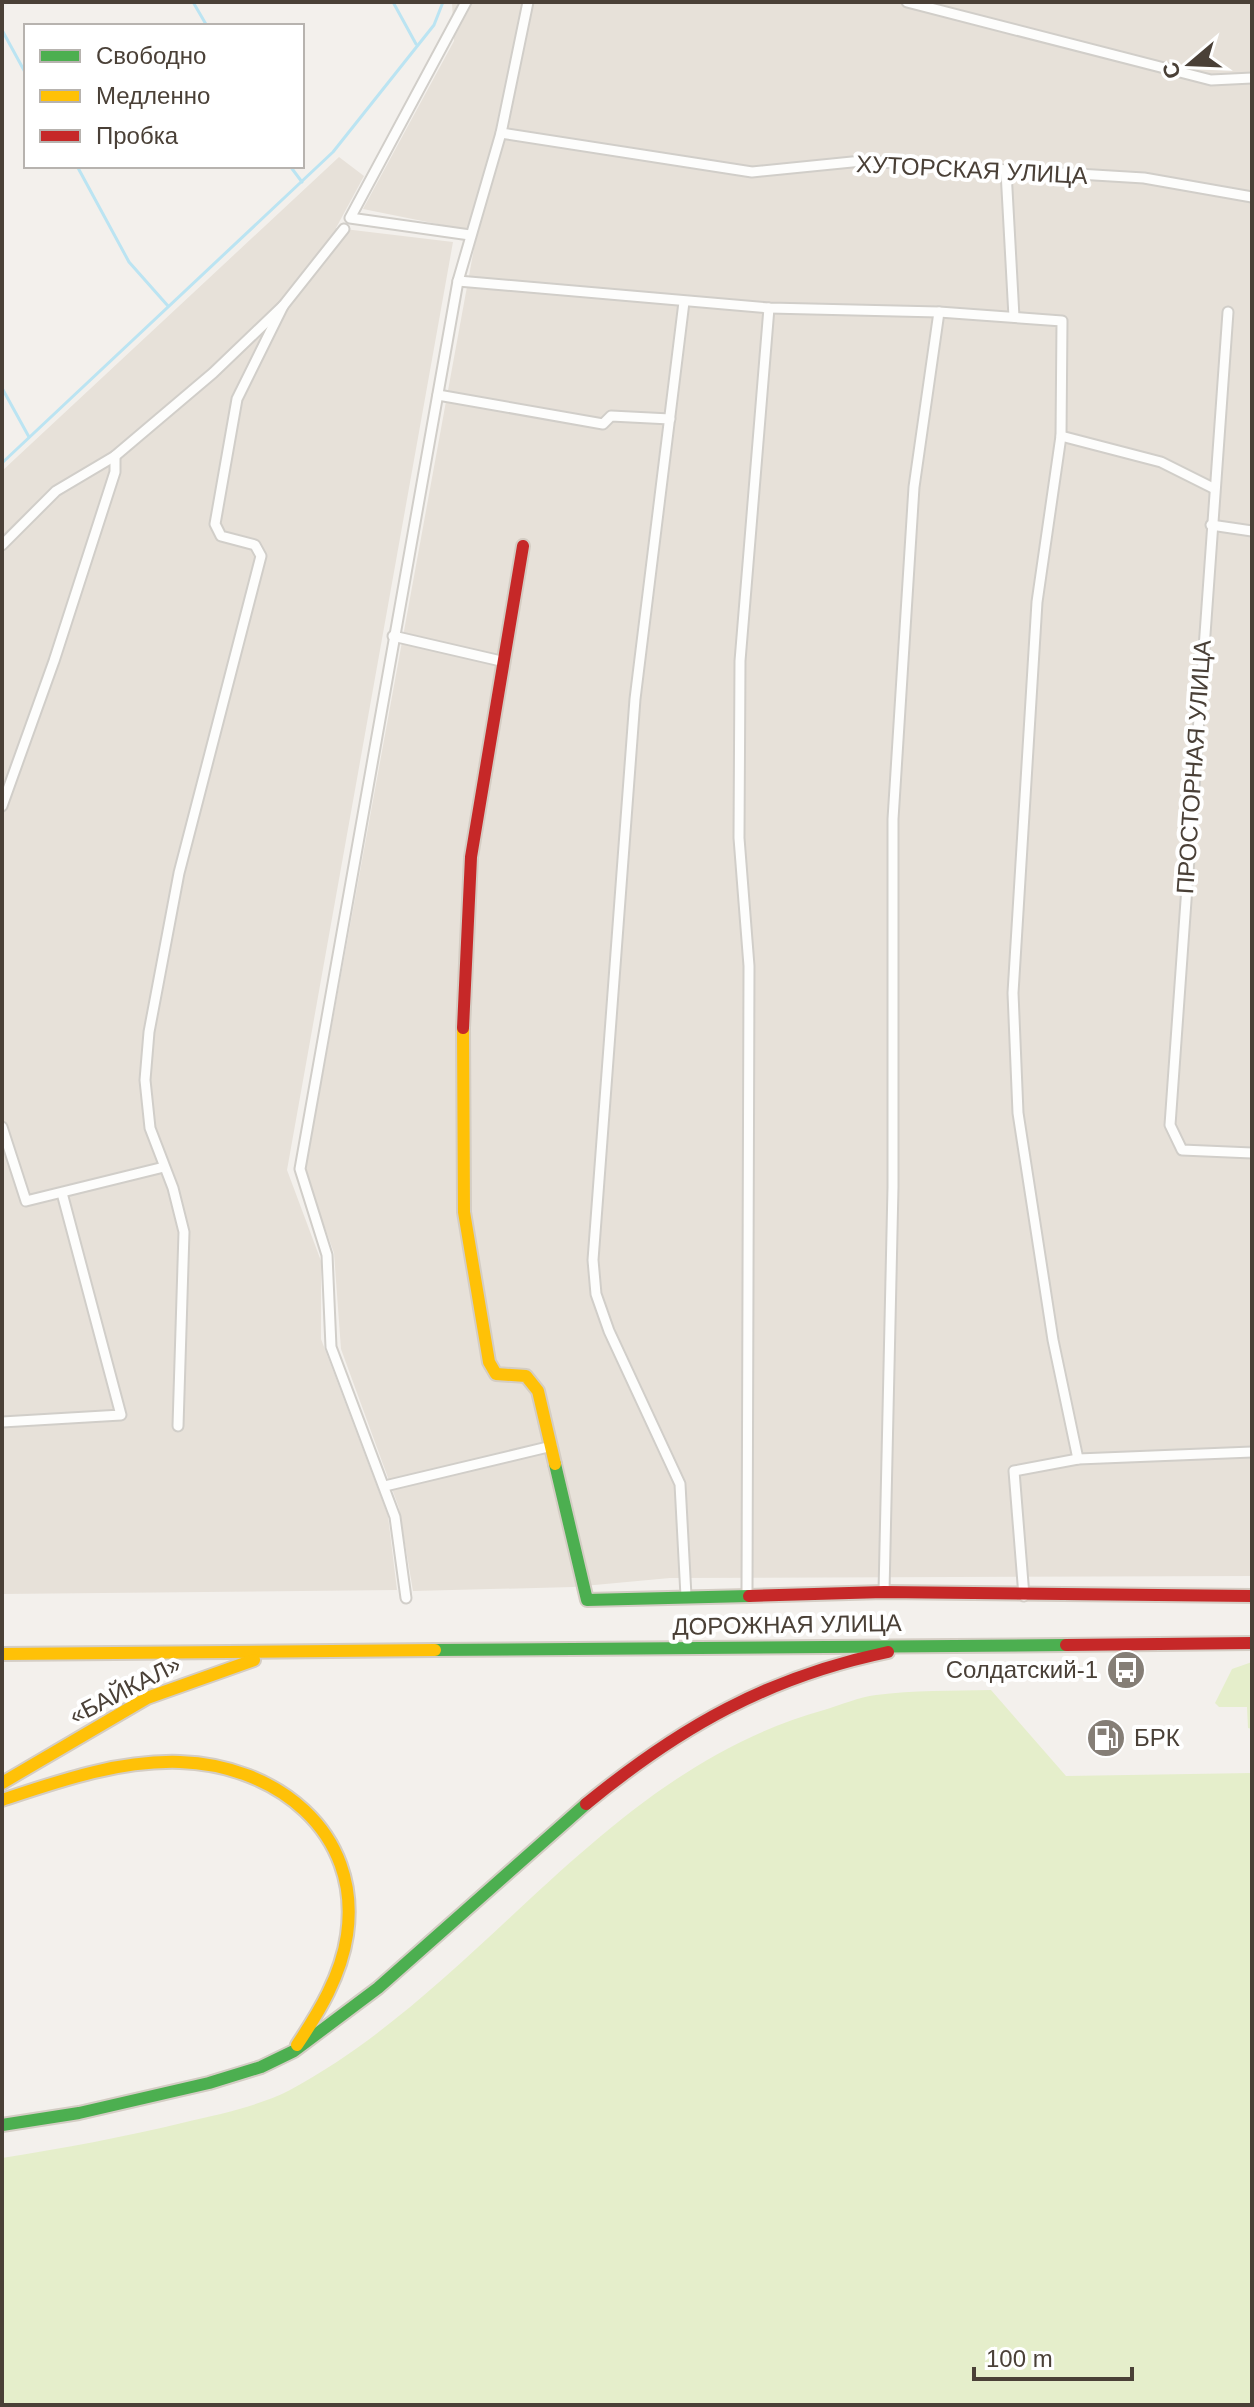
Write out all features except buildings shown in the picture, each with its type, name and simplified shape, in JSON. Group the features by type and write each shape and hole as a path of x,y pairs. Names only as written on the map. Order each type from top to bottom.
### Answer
{"main road":[{"path":"523,546 501,661 471,857 461,1070 464,1212 489,1362 496,1374 526,1376 533,1382 552,1446 587,1600 884,1592 1024,1596 1252,1596"},
{"name":"ДОРОЖНАЯ УЛИЦА","path":"323,1654 959,1644 1252,1643"},
{"path":"2,2125 100,2109 226,2079 293,2052 380,1987 557,1824 658,1749 738,1703 834,1662 959,1644"},
{"path":"2,1654 323,1654"},
{"name":"«БАЙКАЛ»","path":"2,1783 126,1709 178,1685 237,1663 323,1654"},
{"path":"2,1800 73,1778 166,1762 241,1771 278,1787 304,1809 330,1844 346,1886 349,1920 333,1988 293,2052"}],"street":[{"path":"466,2 350,218 470,235"},
{"path":"406,1598 395,1517 331,1347 327,1255 300,1169 458,281 501,133 528,2"},
{"path":"907,2 1211,80 1252,78"},
{"name":"ХУТОРСКАЯ УЛИЦА","path":"501,133 752,172 862,161 1144,178 1252,197"},
{"path":"1006,171 1014,317"},
{"path":"2,545 56,491 115,456 213,373 283,306 344,229"},
{"path":"458,281 769,308 939,312 1062,321 1061,436 1037,602 1013,993 1018,1113 1053,1340 1078,1459"},
{"path":"684,302 635,699 593,1260 596,1294 609,1331 680,1484 686,1596"},
{"path":"178,1426 184,1232 173,1188 150,1128 145,1080 149,1032 179,873 261,556 255,545 221,536 215,524 237,399 283,306"},
{"path":"747,1594 749,966 739,838 740,661 769,308"},
{"path":"884,1592 893,1187 893,819 914,487 939,312"},
{"name":"ПРОСТОРНАЯ УЛИЦА","path":"1228,312 1213,488 1170,1125 1182,1150 1252,1153"},
{"path":"438,395 603,424 611,416 670,419"},
{"path":"1061,436 1161,462 1213,488"},
{"path":"2,806 59,647 115,472 115,456"},
{"path":"1211,525 1252,531"},
{"path":"393,636 501,661"},
{"path":"2,1127 22,1198 32,1201 164,1167"},
{"path":"2,1422 121,1415 62,1193"},
{"path":"385,1486 552,1446"},
{"path":"1024,1596 1014,1471 1078,1459 1252,1452"}],"shaded area":[{"path":"452,2 1252,2 1252,1576 670,1578 573,1587 413,1591 399,1508 341,1349 334,1253 305,1172 477,232 363,209 454,41"},
{"path":"339,157 364,176 336,228 453,242 287,1170 321,1261 321,1339 388,1516 397,1590 2,1594 2,471"}],"green space":[{"path":"1252,1662 1252,1729 1248,1728 1247,1707 1219,1707 1215,1703 1232,1669"},
{"path":"991,1690 1066,1776 1252,1773 1252,2405 2,2405 2,2158 212,2116 278,2096 360,2046 424,1995 608,1830 674,1781 745,1740 870,1696 919,1691"}],"waterway":[{"path":"193,2 206,24"},
{"path":"393,2 416,44"},
{"path":"2,463 333,152 434,25 443,2"},
{"path":"2,30 24,70"},
{"path":"78,168 129,262 168,306"},
{"path":"292,168 302,182"},
{"path":"2,388 29,437"}],"traffic: fast":[{"path":"555,1464 587,1600 749,1596"},
{"path":"435,1650 1066,1645"},
{"path":"2,2125 79,2113 209,2083 261,2067 294,2051 378,1988 586,1804"}],"traffic: slow":[{"path":"463,1028 464,1212 489,1362 496,1374 526,1376 538,1391 555,1464"},
{"path":"2,1654 435,1650"},
{"path":"2,1783 147,1698 254,1660"},
{"path":"2,1800 112,1768 180,1762 215,1766 248,1776 279,1791 305,1811 326,1835 341,1865 348,1898 347,1935 334,1979 297,2045"}],"traffic: jam":[{"path":"463,1028 471,857 523,546"},
{"path":"749,1596 884,1592 1252,1596"},
{"path":"1066,1645 1252,1643"},
{"path":"586,1804 656,1751 727,1708 803,1675 888,1652"}],"place":[{"name":"Солдатский-1","path":"1126,1670"},
{"name":"БРК","path":"1106,1738"}]}
